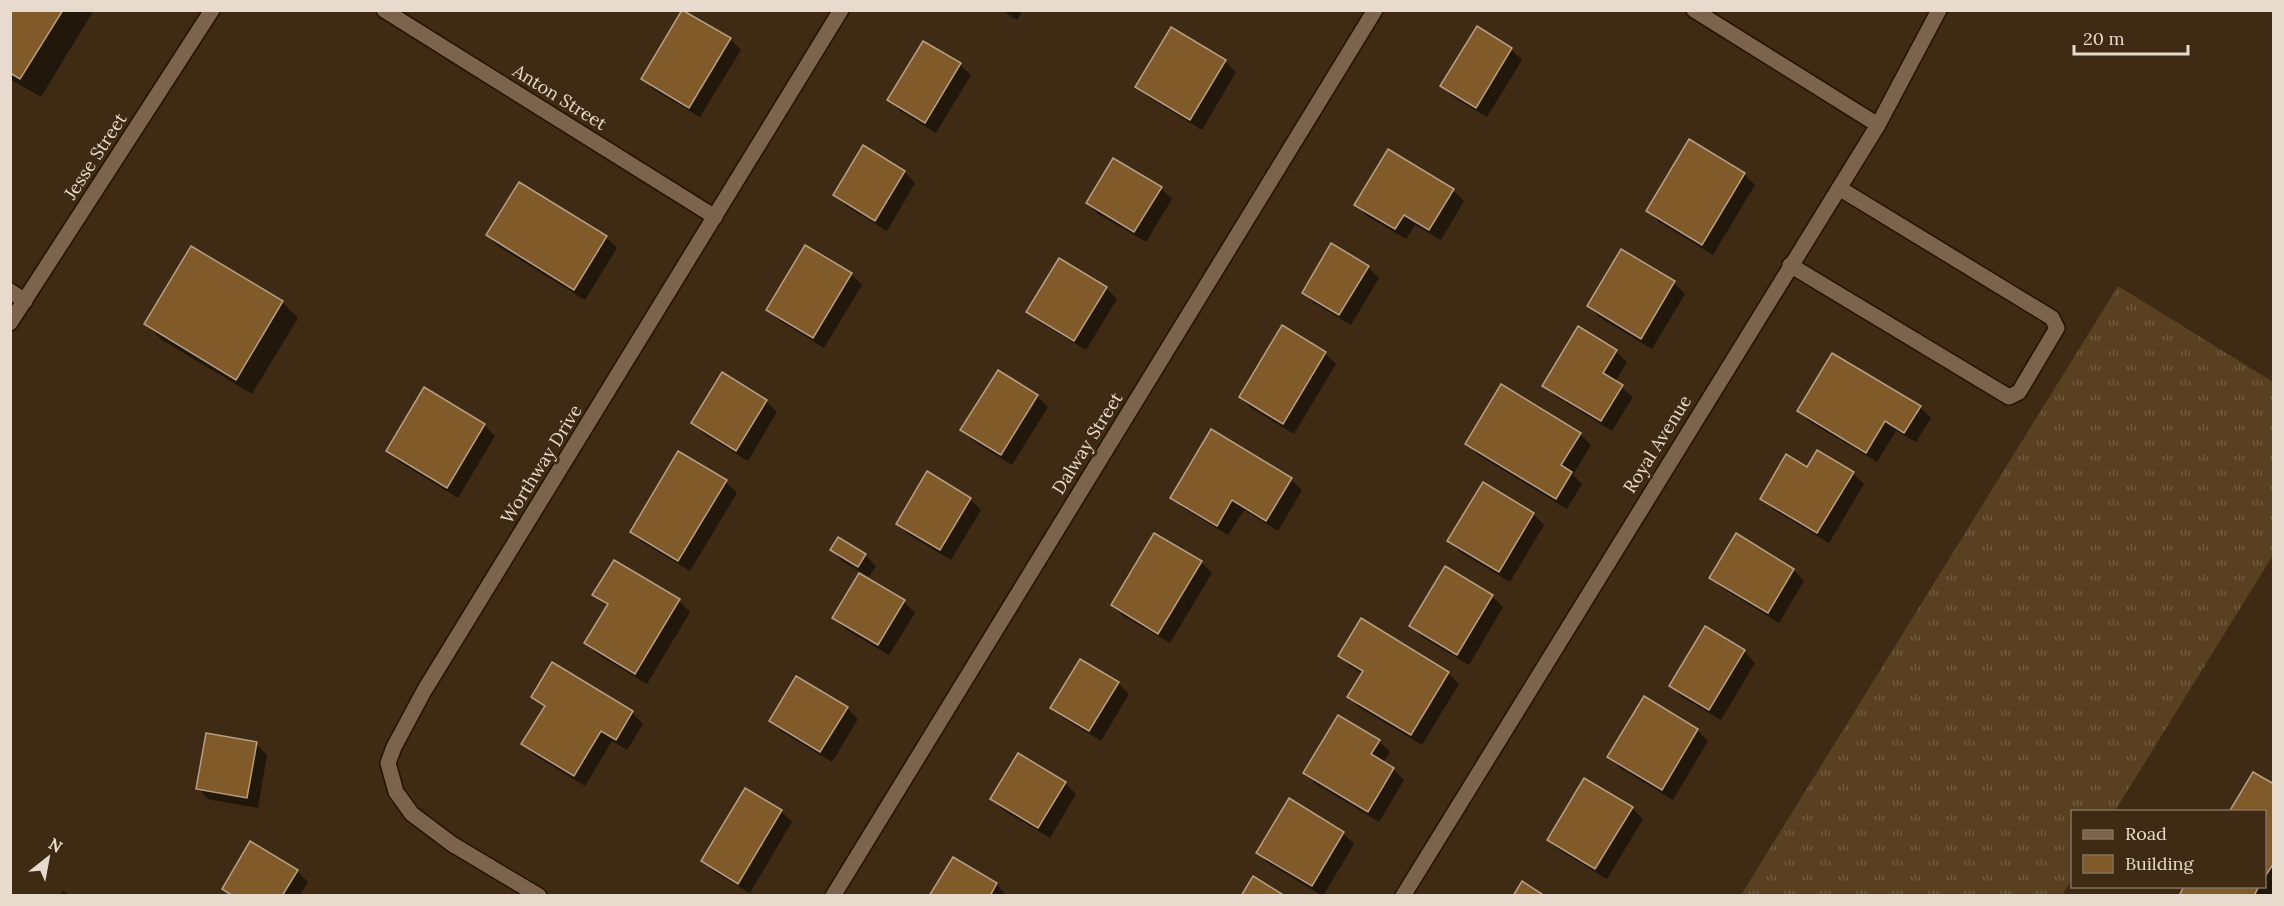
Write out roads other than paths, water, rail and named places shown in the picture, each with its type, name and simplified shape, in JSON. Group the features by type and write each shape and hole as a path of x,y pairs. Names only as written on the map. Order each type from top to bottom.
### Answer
{"street":[{"name":"Jesse Street","path":"10,323 212,10"},
{"name":"Anton Street","path":"384,10 715,217"},
{"name":"Worthway Drive","path":"539,896 452,844 412,814 396,792 388,763 424,691 842,10"},
{"name":"Dalway Street","path":"833,896 1375,10"},
{"path":"1694,10 1878,125"},
{"name":"Royal Avenue","path":"1403,896 1878,125 1936,12"},
{"path":"1790,266 2009,397 2019,392 2057,328 2052,318 1839,188"},
{"path":"10,291 25,301"}]}
